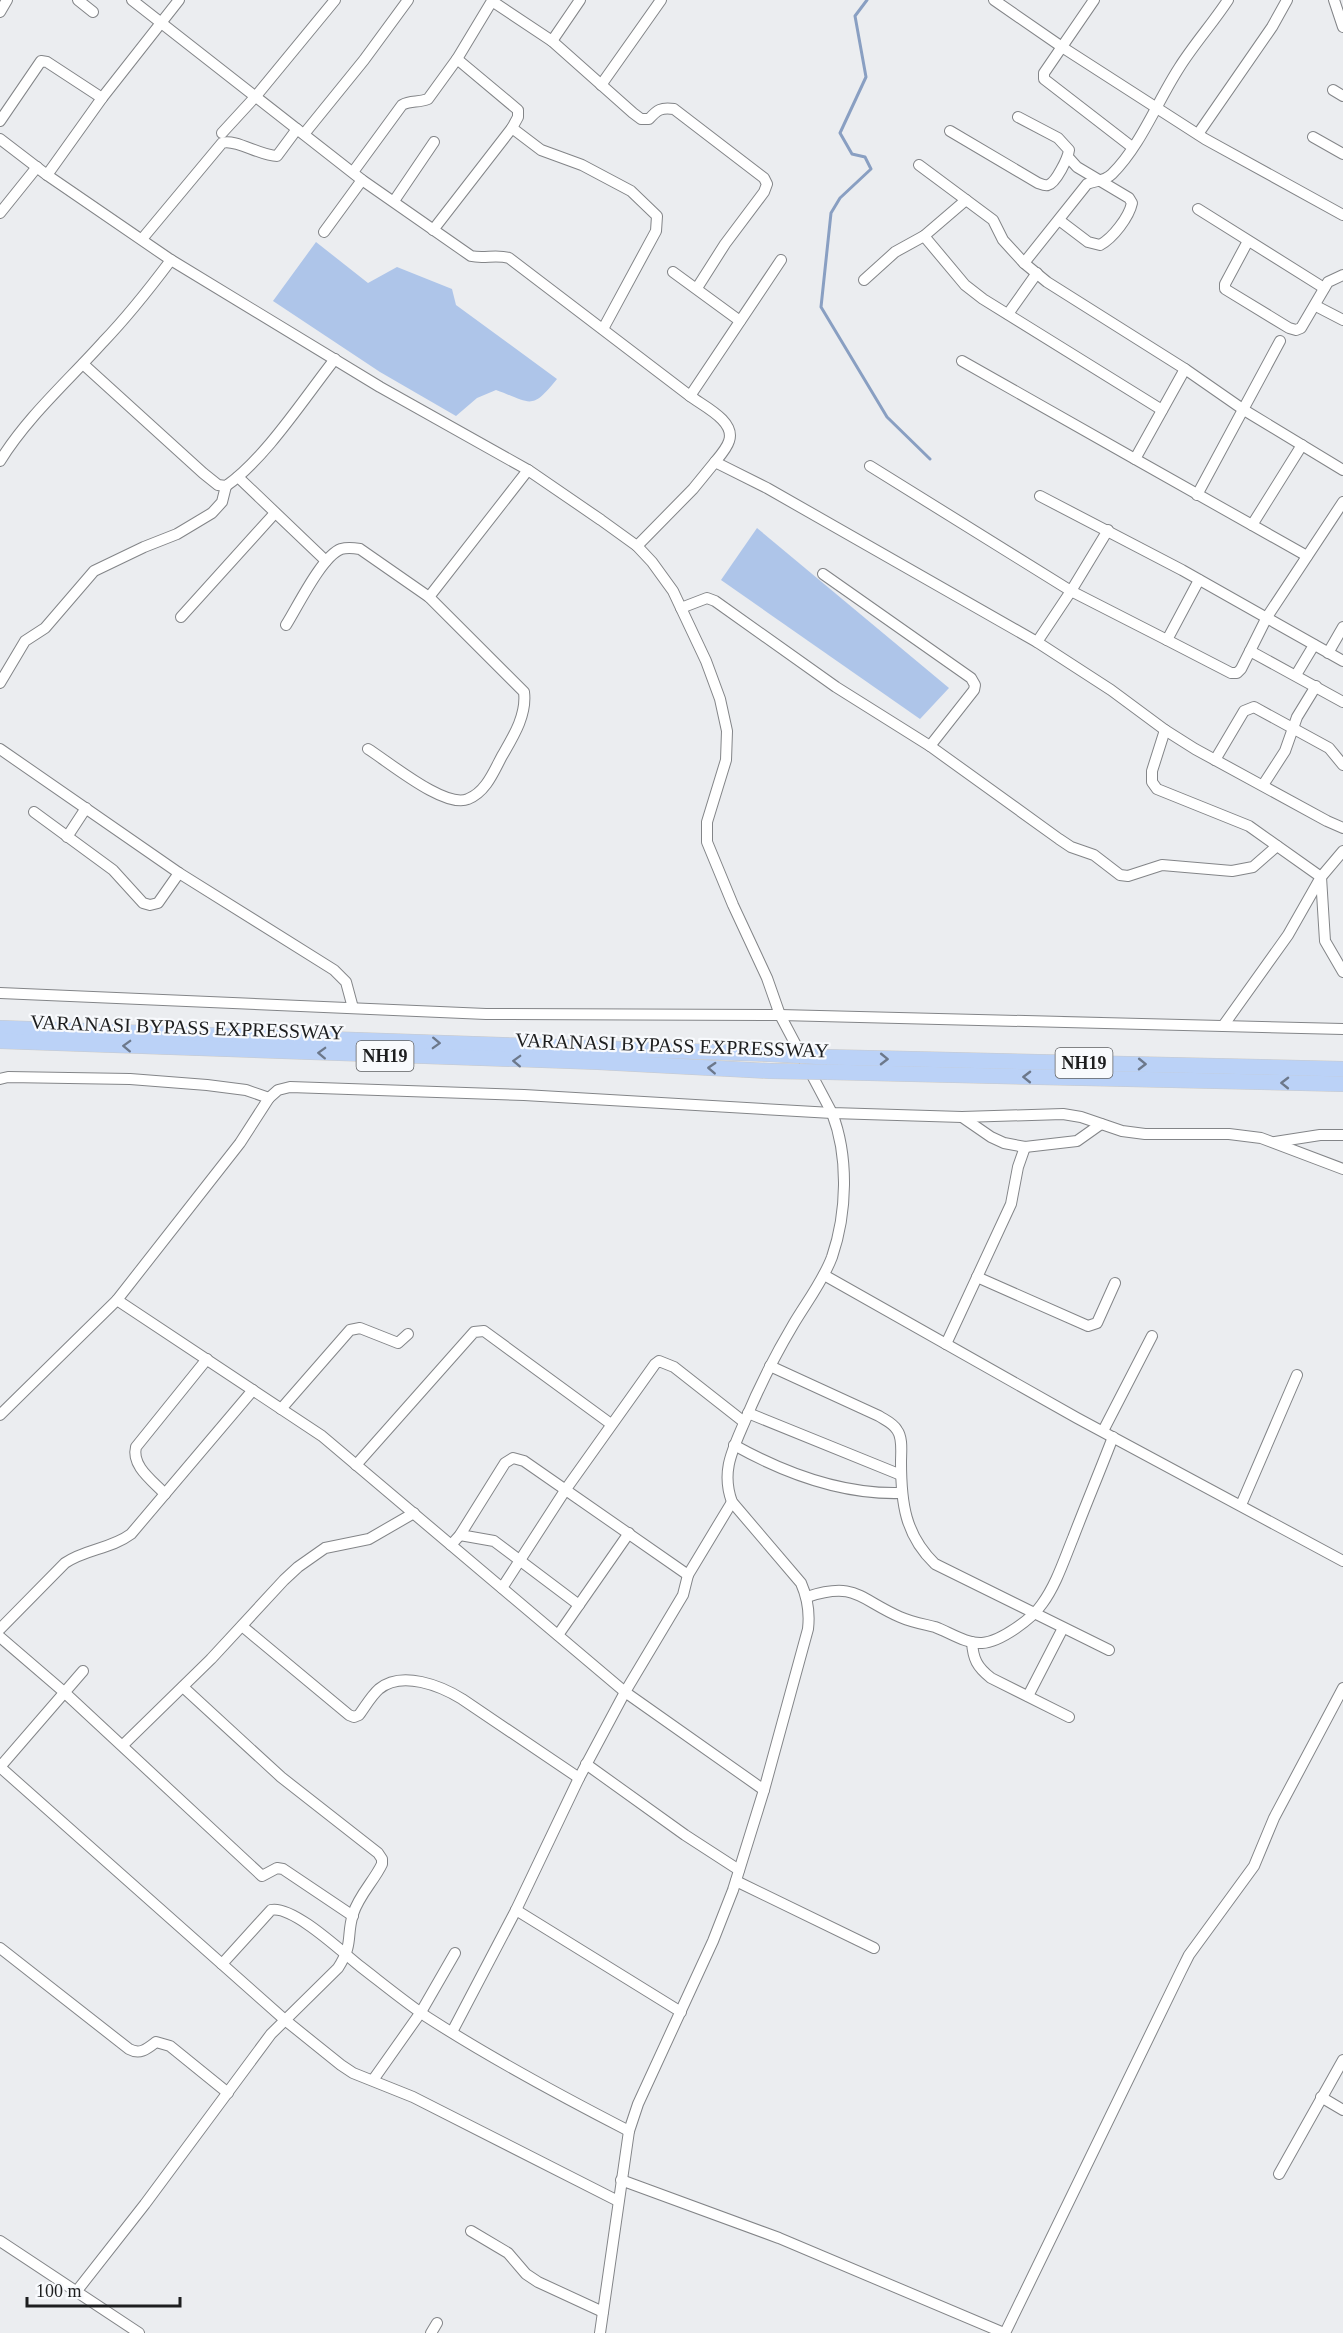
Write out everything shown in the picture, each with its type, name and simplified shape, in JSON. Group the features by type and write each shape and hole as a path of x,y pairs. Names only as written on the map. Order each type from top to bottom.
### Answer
{"highway":[{"name":"VARANASI BYPASS EXPRESSWAY","path":"0,1028 769,1054 826,1065 1343,1084"},
{"name":"VARANASI BYPASS EXPRESSWAY","path":"0,1041 770,1071 826,1065 1343,1069"}],"street":[{"path":"0,12 8,0"},
{"path":"78,0 93,12"},
{"path":"132,0 362,180 471,256 481,259 501,255 509,258 723,420 730,430 729,441 716,462 637,546"},
{"path":"47,175 102,98 179,0"},
{"path":"222,133 256,96 335,0"},
{"path":"142,239 222,143 230,141 268,156 276,156 364,60 408,0"},
{"path":"353,172 402,105 410,101 420,102 428,99 457,59 492,0 552,41 641,119 649,119 657,110 674,109 764,178 766,184 764,192 725,244 697,288"},
{"path":"552,41 580,0"},
{"path":"601,85 661,0"},
{"path":"994,0 1010,4 1062,47 1198,135 1343,215"},
{"path":"1094,0 1044,73 1044,79 1132,147"},
{"path":"1024,263 1087,184 1101,182 1112,175 1132,147 1180,66 1213,24 1228,0"},
{"path":"1198,135 1272,27 1287,0"},
{"path":"1334,0 1343,27"},
{"path":"433,230 512,128 518,117 518,110 457,59"},
{"path":"0,121 41,61 47,62 102,98"},
{"path":"950,130 1020,173 1046,186 1050,185 1068,157 1069,150 1058,138 1018,117"},
{"path":"512,128 541,150 582,165 632,191 657,216 656,231 603,329"},
{"path":"1313,137 1343,154"},
{"path":"0,139 47,175 171,260 335,359 528,470 637,546 673,591 706,662 720,699 727,731 726,760 707,822 707,842 733,906 768,978 780,1015 832,1113 842,1146 843,1198 839,1230 832,1258 770,1366 727,1465 728,1492 732,1502 801,1583 810,1613 808,1629 738,1876 713,1941 638,2104 629,2131 600,2333"},
{"path":"394,201 434,142"},
{"path":"1059,220 1088,242 1100,245 1107,241 1130,210 1132,203 1129,198 1077,167 1068,157"},
{"path":"920,165 993,220 1003,240 1024,263 1037,273 1244,410 1343,470"},
{"path":"0,213 37,167"},
{"path":"324,232 362,180"},
{"path":"864,280 895,252 924,236 966,200"},
{"path":"1197,208 1324,288"},
{"path":"924,236 965,285 1162,410"},
{"path":"1248,241 1225,284 1225,290 1289,328 1296,330 1301,328 1328,282 1343,275"},
{"path":"0,461 12,441 45,402 135,307 171,260"},
{"path":"690,396 781,260"},
{"path":"673,272 740,321"},
{"path":"1008,314 1037,273"},
{"path":"1316,306 1343,320"},
{"path":"1197,495 1280,341"},
{"path":"0,683 25,641 45,628 94,571 177,534 212,513 222,502 226,486 238,477 264,449 335,359"},
{"path":"962,361 1307,556"},
{"path":"83,364 203,473 218,484 226,486"},
{"path":"1135,459 1185,369"},
{"path":"1252,525 1302,445"},
{"path":"716,462 763,486 1037,642 1111,690 1165,730 1215,760 1343,828"},
{"path":"870,466 1071,591 1237,673 1267,618 1343,502"},
{"path":"429,597 528,470"},
{"path":"238,477 326,561"},
{"path":"1040,496 1108,530 1343,661"},
{"path":"181,617 275,513"},
{"path":"1037,642 1108,530"},
{"path":"286,625 326,561 340,549 351,547 360,549 429,597 524,692 525,703 516,732 486,784 470,798 459,801 437,794 368,749"},
{"path":"824,574 971,678 975,685 974,690 930,746"},
{"path":"1167,640 1199,580"},
{"path":"680,606 707,598 715,600 836,687 930,746 1059,839 1071,847 1094,855 1120,875 1128,876 1162,865 1232,871 1253,867 1277,846"},
{"path":"1328,653 1343,627"},
{"path":"1296,675 1314,645"},
{"path":"1250,651 1343,702"},
{"path":"1263,785 1286,751 1297,717 1316,686"},
{"path":"1215,760 1237,722 1249,707 1254,706 1329,748 1343,765"},
{"path":"1165,730 1152,771 1152,782 1157,789 1249,826 1322,877"},
{"path":"0,749 179,873 334,970 346,982 353,1008"},
{"path":"68,837 86,808"},
{"path":"34,812 113,870 143,903 150,905 158,903 179,873"},
{"path":"1223,1026 1288,935 1322,877 1343,851"},
{"path":"1322,877 1325,941 1343,972"},
{"path":"0,993 486,1014 780,1015 1343,1029"},
{"path":"0,1079 8,1077 141,1080 246,1090 269,1098"},
{"path":"0,1415 117,1300 240,1143 269,1098 278,1090 290,1087 524,1095 832,1113 962,1118 1063,1114 1145,1134 1229,1134 1261,1138 1343,1169"},
{"path":"962,1118 991,1137 1004,1143 1024,1147 1077,1141 1101,1124"},
{"path":"1274,1142 1320,1135 1343,1135"},
{"path":"946,1344 1011,1204 1024,1147"},
{"path":"824,1275 1113,1437 1343,1561"},
{"path":"977,1277 1088,1326 1097,1323 1114,1283"},
{"path":"117,1300 322,1436 625,1692 764,1790"},
{"path":"281,1409 350,1330 360,1328 398,1343 408,1334"},
{"path":"356,1465 478,1330 484,1332 611,1424"},
{"path":"1103,1431 1152,1336"},
{"path":"165,1494 136,1462 134,1455 136,1447 207,1359"},
{"path":"502,1588 611,1424 650,1368 659,1361 674,1367 746,1418 901,1475"},
{"path":"770,1366 879,1416 892,1424 899,1432 902,1493 910,1532 921,1550 935,1564 1109,1650"},
{"path":"1241,1505 1297,1375"},
{"path":"0,1629 65,1563 74,1557 123,1540 131,1534 253,1390"},
{"path":"807,1597 828,1590 840,1590 856,1594 902,1618 938,1628 972,1642 982,1643 993,1640 1033,1614 1047,1597 1059,1573 1113,1437"},
{"path":"734,1445 779,1468 835,1487 902,1493"},
{"path":"451,1545 460,1535 505,1463 513,1458 524,1461 567,1489 688,1575"},
{"path":"452,2032 516,1910 586,1764 625,1692 683,1595 688,1575 732,1502"},
{"path":"123,1745 183,1687 284,1580 315,1554 335,1545 369,1539 414,1513"},
{"path":"558,1635 628,1533"},
{"path":"460,1535 494,1541 579,1605"},
{"path":"242,1626 354,1717 359,1715 380,1689 389,1684 406,1681 423,1682 444,1688 462,1699 579,1778"},
{"path":"1028,1696 1063,1628"},
{"path":"0,1637 123,1745 262,1876 278,1868 283,1869 353,1916"},
{"path":"972,1642 974,1659 980,1669 991,1678 1069,1717"},
{"path":"83,1671 0,1767 285,2020 341,2065 353,2073 423,2102 618,2201"},
{"path":"76,2292 271,2034 338,1968 350,1944 353,1916 359,1899 382,1864 380,1856 281,1777 183,1687"},
{"path":"621,2180 779,2238 1004,2333 1185,1963 1254,1866 1274,1818 1343,1688"},
{"path":"586,1764 738,1876 874,1948"},
{"path":"222,1964 271,1910 277,1909 316,1931 421,2012 452,2032 629,2131"},
{"path":"516,1910 681,2012"},
{"path":"0,1948 129,2049 135,2052 145,2050 156,2042 170,2046 228,2092"},
{"path":"373,2080 421,2012 455,1953"},
{"path":"1279,2174 1343,2060"},
{"path":"1321,2097 1343,2110"},
{"path":"471,2231 508,2253 526,2274 538,2282 603,2312"},
{"path":"0,2241 139,2333"}],"shaded area":[{"path":"316,242 368,283 397,267 452,289 456,305 557,379 536,400 524,401 496,390 477,398 456,416 380,372 273,301"},
{"path":"757,528 949,688 920,719 721,580"}],"waterway":[{"path":"867,0 855,16 866,77 840,133 852,154 865,157 871,169 840,198 831,213 821,307 887,417 930,459"}]}
